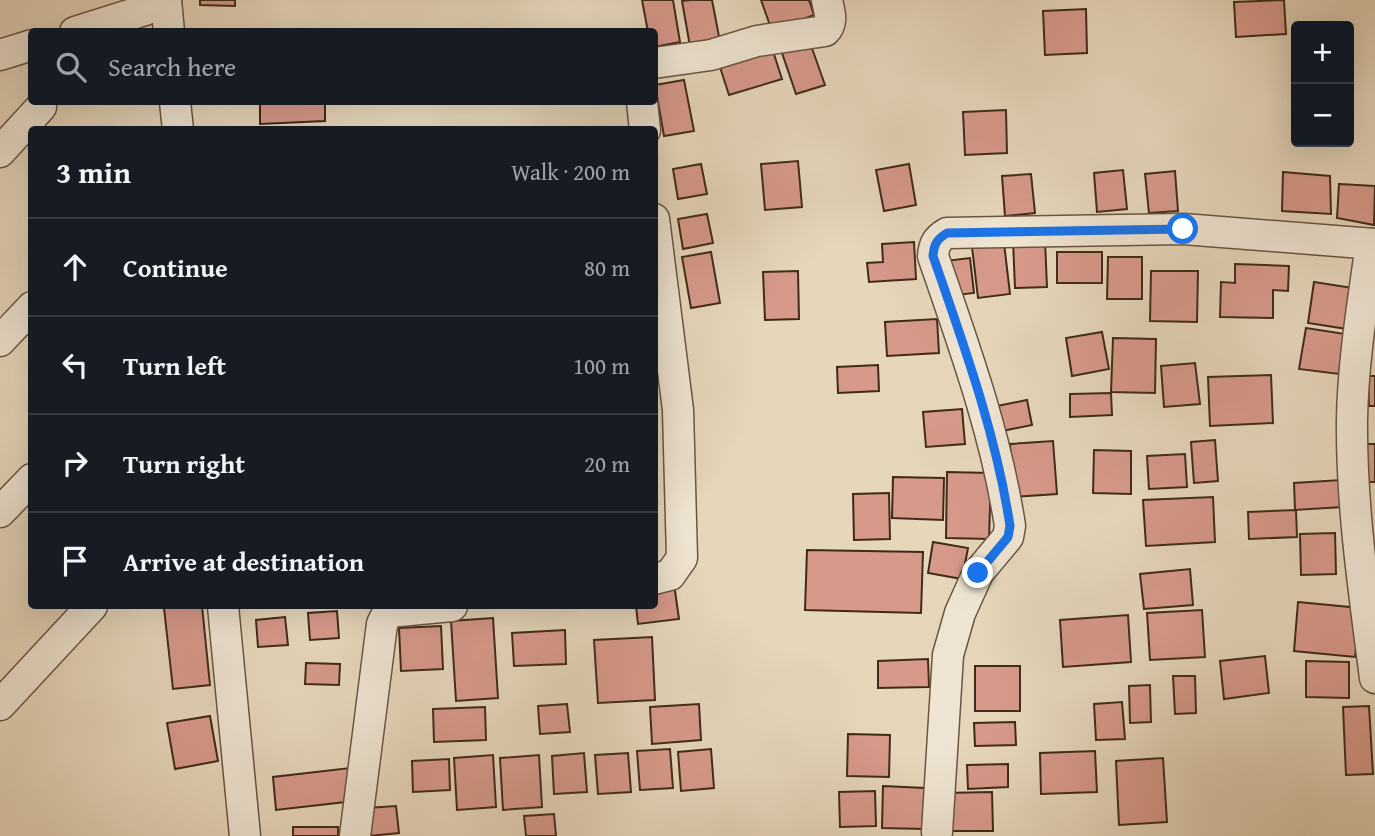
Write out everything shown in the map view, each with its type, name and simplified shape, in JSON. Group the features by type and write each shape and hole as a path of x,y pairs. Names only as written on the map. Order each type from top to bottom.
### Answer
{"street":[{"path":"658,63 711,55 757,41 825,31 831,20 827,0"},
{"path":"85,28 152,2 167,28"},
{"path":"0,55 28,46"},
{"path":"175,105 178,126"},
{"path":"642,105 645,126"},
{"path":"0,152 42,113"},
{"path":"937,832 948,655 960,613 978,573 1008,537 1010,526 992,444 969,361 933,256 934,244 947,233 1183,229 1373,244 1352,404 1352,443 1359,549 1375,678"},
{"path":"658,251 678,410 682,558 670,575 658,578"},
{"path":"0,341 28,311"},
{"path":"0,512 28,483"},
{"path":"0,705 89,609"},
{"path":"223,609 245,836"},
{"path":"355,836 382,624 387,612 420,609"}],"building":[{"path":"200,0 235,0 235,6 200,5"},
{"path":"642,0 673,0 680,42 658,46 658,28 647,28"},
{"path":"712,0 721,47 691,52 682,1"},
{"path":"761,0 809,0 814,15 772,31"},
{"path":"1284,0 1286,34 1236,37 1234,2"},
{"path":"1086,9 1087,53 1045,55 1043,11"},
{"path":"808,37 825,85 796,94 780,47"},
{"path":"772,48 782,79 729,95 719,64"},
{"path":"684,80 694,131 664,136 658,84"},
{"path":"260,105 325,105 325,121 260,124"},
{"path":"1006,110 1007,153 965,155 963,112"},
{"path":"798,161 802,207 765,210 761,164"},
{"path":"701,164 707,194 678,199 673,169"},
{"path":"909,164 916,205 884,211 876,170"},
{"path":"1123,170 1127,209 1097,212 1094,173"},
{"path":"1175,171 1178,211 1149,213 1145,174"},
{"path":"1283,172 1330,176 1331,214 1282,211"},
{"path":"1031,174 1035,213 1005,216 1002,176"},
{"path":"1339,184 1375,186 1374,225 1337,218"},
{"path":"707,214 713,243 683,249 678,219"},
{"path":"1045,240 1047,287 1015,288 1013,241"},
{"path":"914,242 916,279 869,282 867,263 883,262 882,244"},
{"path":"1004,243 1010,294 978,298 972,247"},
{"path":"711,252 720,303 691,308 682,257"},
{"path":"1057,252 1102,252 1102,283 1057,283"},
{"path":"1108,257 1142,257 1142,299 1107,299"},
{"path":"970,258 974,293 949,296 945,261"},
{"path":"1235,264 1289,266 1288,291 1273,290 1273,318 1220,317 1221,282 1235,283"},
{"path":"798,271 799,319 765,320 763,272"},
{"path":"1151,271 1198,271 1197,322 1150,321"},
{"path":"1314,282 1353,288 1347,329 1308,323"},
{"path":"937,319 939,353 887,356 885,322"},
{"path":"1306,328 1345,334 1339,374 1299,369"},
{"path":"1102,332 1109,369 1072,376 1066,338"},
{"path":"1113,338 1156,339 1155,393 1111,392"},
{"path":"1195,363 1200,404 1164,407 1161,366"},
{"path":"878,365 879,391 838,393 837,367"},
{"path":"1271,375 1273,423 1210,426 1208,377"},
{"path":"1368,376 1375,376 1375,406 1369,406"},
{"path":"1111,393 1112,415 1070,417 1070,394"},
{"path":"1027,400 1032,425 997,432 992,407"},
{"path":"962,409 965,444 926,447 923,412"},
{"path":"1215,440 1218,481 1194,483 1191,442"},
{"path":"1053,441 1057,494 1013,497 1010,444"},
{"path":"1361,444 1375,444 1375,482 1362,482"},
{"path":"1094,450 1131,451 1131,494 1093,493"},
{"path":"1185,454 1187,487 1149,489 1147,456"},
{"path":"947,472 991,473 989,539 946,538"},
{"path":"893,477 944,478 943,520 892,518"},
{"path":"1341,480 1343,507 1295,510 1294,483"},
{"path":"889,493 890,539 854,540 853,494"},
{"path":"1213,497 1215,542 1146,546 1143,500"},
{"path":"1296,510 1297,537 1249,539 1248,512"},
{"path":"1335,533 1336,574 1301,575 1300,534"},
{"path":"933,542 968,548 962,579 928,573"},
{"path":"807,550 923,552 921,613 805,610"},
{"path":"1190,569 1193,605 1144,609 1140,574"},
{"path":"674,584 679,619 638,624 636,609 658,609 658,586"},
{"path":"1298,602 1360,608 1355,657 1294,651"},
{"path":"164,609 202,609 210,685 173,689"},
{"path":"1202,610 1205,657 1150,660 1147,613"},
{"path":"337,611 339,638 310,640 308,613"},
{"path":"1128,615 1131,662 1063,667 1060,620"},
{"path":"285,617 288,645 258,647 256,620"},
{"path":"493,618 498,698 456,701 451,621"},
{"path":"441,626 443,669 401,671 399,628"},
{"path":"565,630 566,664 514,666 512,633"},
{"path":"652,637 655,700 598,703 594,640"},
{"path":"1265,656 1269,693 1224,699 1220,661"},
{"path":"928,659 929,687 878,688 878,661"},
{"path":"1306,661 1349,662 1349,698 1306,697"},
{"path":"306,663 340,664 339,685 305,684"},
{"path":"975,666 1020,666 1020,711 975,711"},
{"path":"1173,676 1195,676 1196,713 1175,714"},
{"path":"1150,685 1151,722 1130,723 1129,686"},
{"path":"1122,702 1125,739 1096,740 1094,704"},
{"path":"567,704 570,732 540,734 538,706"},
{"path":"699,704 701,740 652,744 650,707"},
{"path":"1369,706 1373,774 1346,775 1343,707"},
{"path":"485,707 486,740 434,742 433,709"},
{"path":"210,716 218,761 175,769 167,723"},
{"path":"1015,722 1016,745 975,746 974,723"},
{"path":"848,734 890,735 889,777 847,776"},
{"path":"670,749 673,788 640,790 637,751"},
{"path":"711,749 714,788 681,791 678,752"},
{"path":"1095,751 1097,792 1041,794 1040,753"},
{"path":"584,753 587,792 554,794 552,756"},
{"path":"628,753 631,792 598,794 595,755"},
{"path":"493,755 496,807 457,810 454,758"},
{"path":"539,755 542,807 503,810 500,758"},
{"path":"1163,758 1167,822 1119,825 1116,761"},
{"path":"449,759 450,790 413,792 412,761"},
{"path":"1008,764 1008,787 968,789 967,765"},
{"path":"350,768 354,801 276,810 273,777"},
{"path":"883,786 925,788 924,829 882,828"},
{"path":"875,791 876,826 840,827 839,792"},
{"path":"992,792 993,831 944,831 944,793"},
{"path":"396,806 399,833 369,836 367,808"},
{"path":"554,814 556,836 526,836 524,816"},
{"path":"293,827 338,827 338,836 293,836"}],"route":[{"path":"978,573 1008,537 1010,526 992,444 969,361 933,256 934,244 947,233 1183,229"}]}
